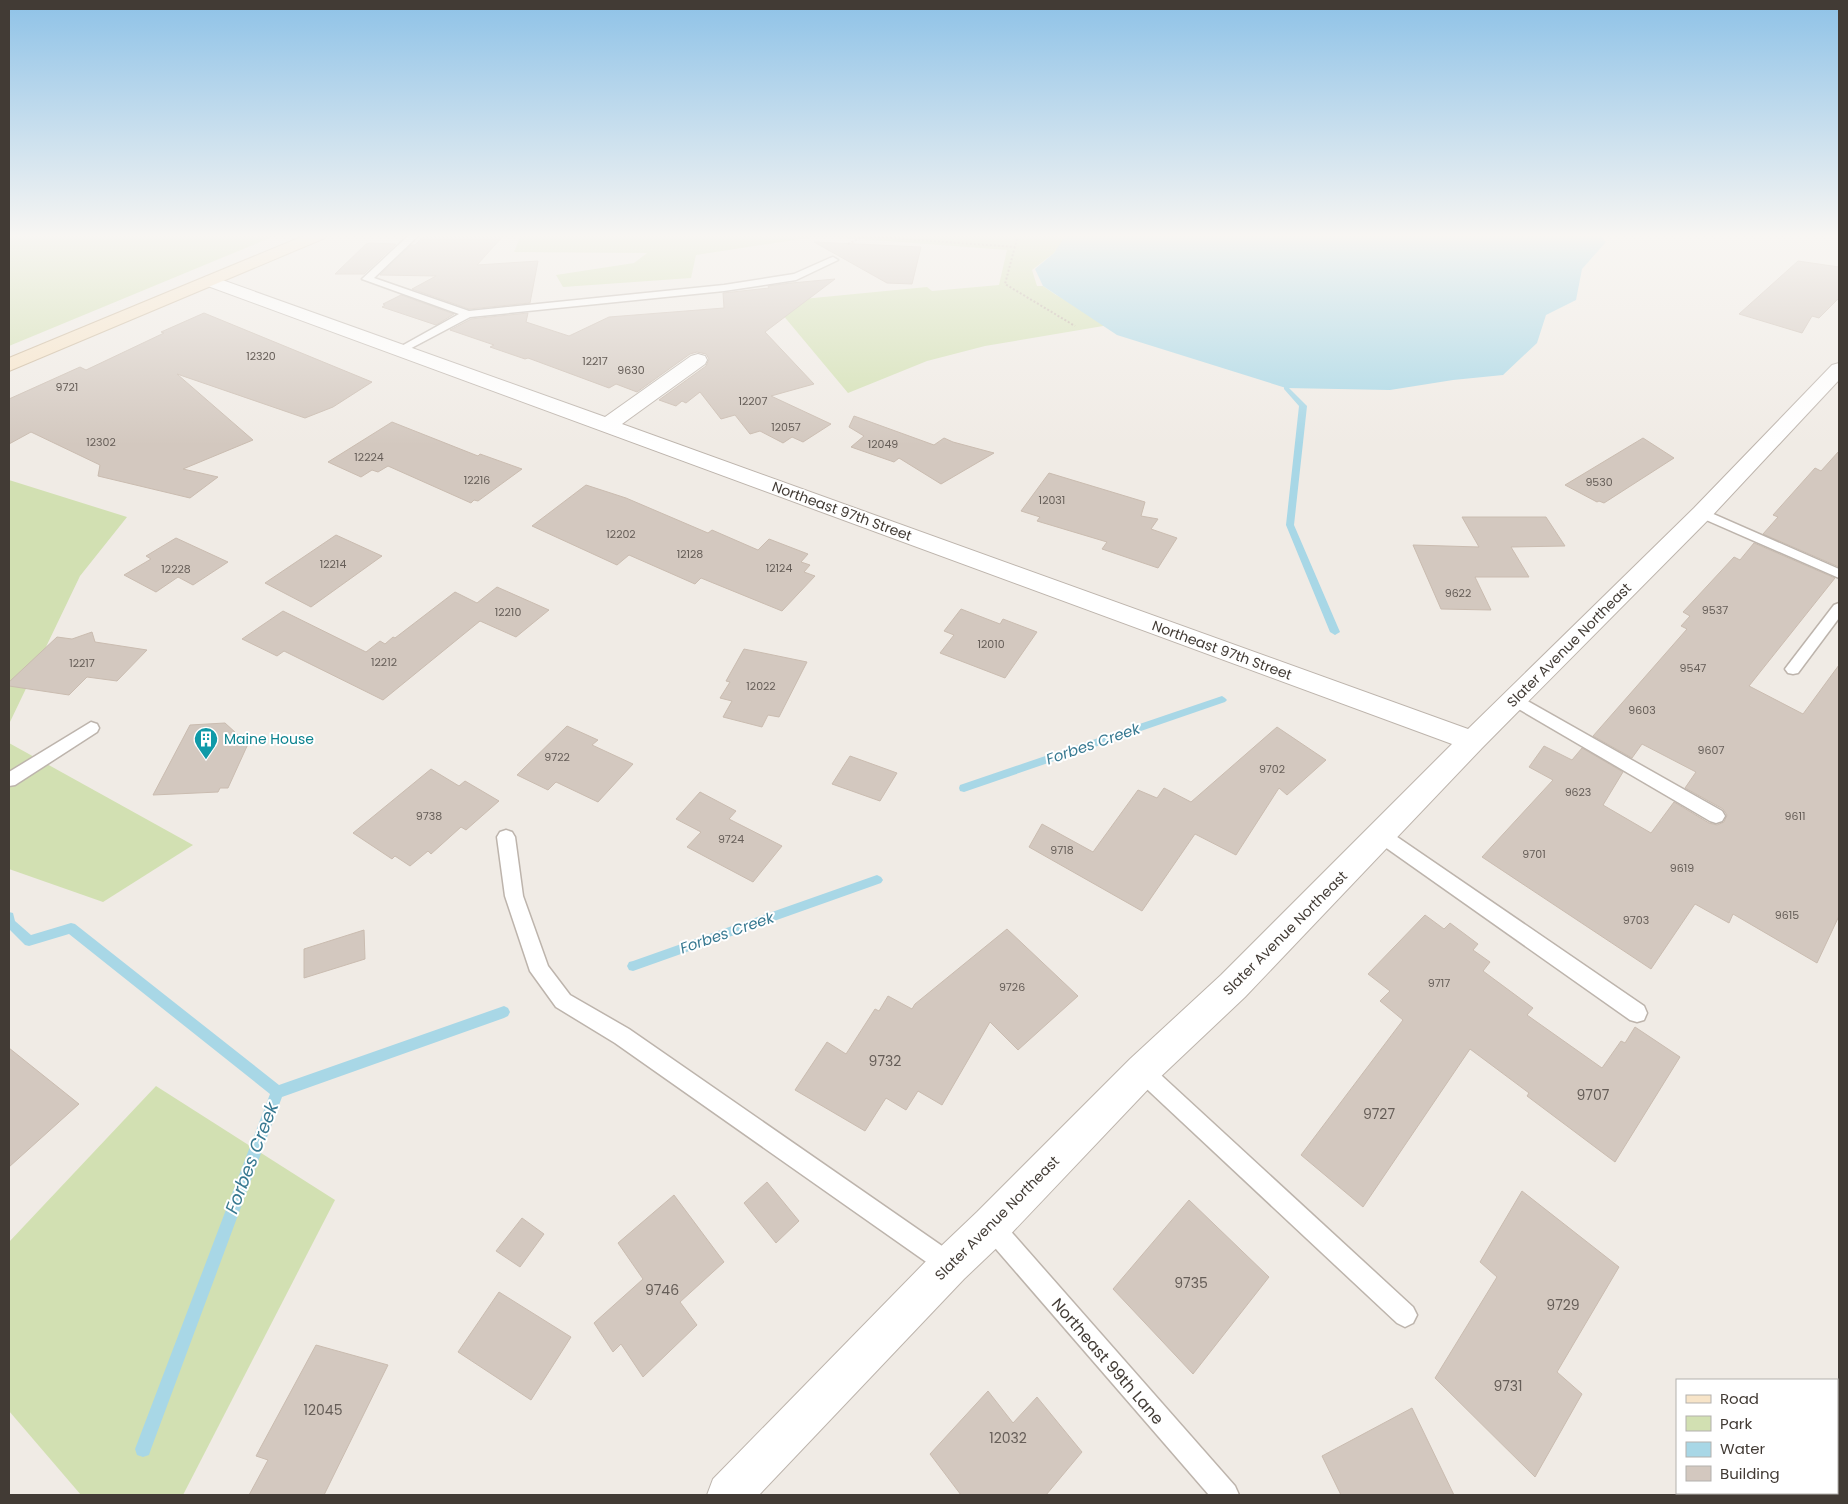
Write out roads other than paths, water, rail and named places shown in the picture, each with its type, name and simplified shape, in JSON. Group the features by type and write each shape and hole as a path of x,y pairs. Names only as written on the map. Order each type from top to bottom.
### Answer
{"main road":[{"path":"9,366 154,305"}],"street":[{"name":"Northeast 97th Street","path":"278,305 1472,741"},
{"path":"607,425 698,360"},
{"name":"Slater Avenue Northeast","path":"729,1495 950,1265 991,1226 1142,1071 1233,986 1472,741 1702,513 1839,369"}],"lane":[{"path":"443,305 468,314"},
{"path":"402,350 468,314 555,305"},
{"path":"1702,513 1839,574"},
{"path":"1793,669 1839,608"},
{"path":"1515,700 1716,816"},
{"path":"9,780 91,728"},
{"path":"1381,835 1636,1013"},
{"path":"506,838 514,896 540,971 564,1001 622,1036 950,1265"},
{"path":"1142,1071 1405,1315"},
{"name":"Northeast 99th Lane","path":"991,1226 1226,1495"}],"water":[{"path":"1072,305 1566,305 1546,315 1537,343 1503,375 1453,380 1390,390 1286,388 1117,335"}],"waterway":[{"name":"Forbes Creek","path":"1286,388 1303,406 1290,525 1335,632"},
{"name":"Forbes Creek","path":"964,788 1222,700"},
{"name":"Forbes Creek","path":"633,966 877,880"},
{"path":"9,917 10,923 29,941 71,928 277,1092"},
{"name":"Forbes Creek","path":"277,1092 504,1012"},
{"name":"Forbes Creek","path":"143,1449 277,1092"}],"place":[{"name":"Maine House","path":"206,760"}]}
